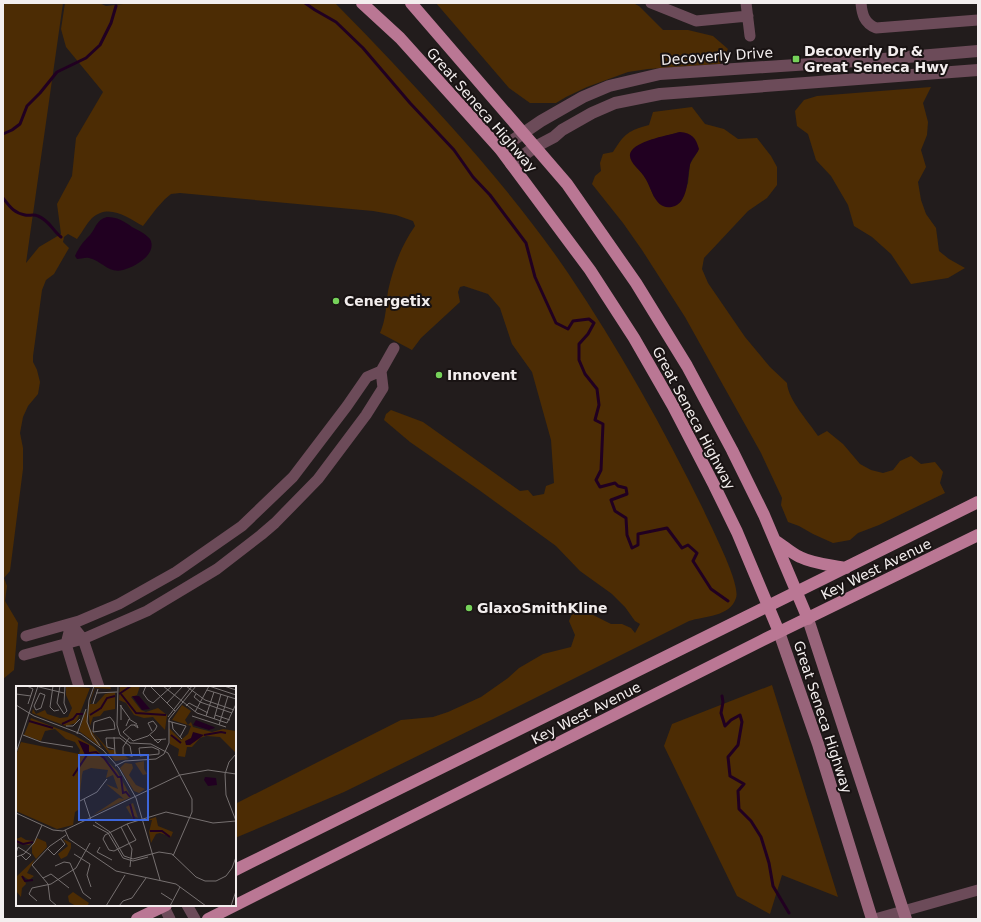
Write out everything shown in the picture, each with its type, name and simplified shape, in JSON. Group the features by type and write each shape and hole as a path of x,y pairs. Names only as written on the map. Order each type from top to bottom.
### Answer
{"main road":[{"name":"Great Seneca Highway","path":"362,3 400,38 500,149 590,270 634,338 673,406 737,532 779,632 818,744 873,919"},
{"name":"Great Seneca Highway","path":"414,5 567,184 640,289 691,373 735,456 776,540 808,619 905,915"},
{"name":"Key West Avenue","path":"236,870 978,502"},
{"name":"Key West Avenue","path":"236,905 779,632 978,535"},
{"path":"776,540 798,557 820,564 846,568"},
{"path":"137,919 162,906"},
{"name":"Key West Avenue","path":"208,919 234,906"}],"street":[{"path":"651,3 696,21 748,16"},
{"path":"746,3 750,36"},
{"path":"861,3 865,20 868,24 876,28 978,20"},
{"name":"Decoverly Drive","path":"500,149 552,114 583,97 609,86 660,74 856,62 978,51"},
{"path":"511,164 535,147 554,137 562,130 592,113 614,103 660,94 978,70"},
{"path":"26,636 71,624 119,604 176,572 249,521 293,477 367,377 381,370 394,348"},
{"path":"24,655 83,639 147,611 217,569 275,523 318,479 366,415 383,388 381,370"},
{"path":"71,624 83,639 99,686"},
{"path":"71,624 66,644 79,686"},
{"path":"873,919 905,915 978,890"},
{"path":"164,906 170,919"},
{"path":"188,906 194,919"}],"shaded area":[{"path":"3,3 63,3 26,263 39,247 61,234 57,204 72,176 76,138 103,92 66,47 61,29 65,3 99,3 106,6 131,3 335,3 406,77 480,159 526,215 568,273 623,360 689,480 719,542 730,569 734,581 736,598 728,609 716,615 689,621 344,792 236,838 236,803 401,720 433,717 481,697 508,678 519,668 543,654 571,647 575,635 569,621 572,614 593,615 611,624 622,624 631,628 635,633 640,624 635,621 625,607 612,594 580,571 556,546 410,442 384,420 386,414 391,410 423,422 520,491 528,490 533,496 544,494 546,486 554,483 551,440 532,372 512,344 500,308 488,294 464,286 460,287 458,292 460,302 421,338 412,350 380,333 385,318 388,291 392,274 398,257 415,226 413,221 396,215 373,211 180,193 171,194 165,199 143,226 118,213 105,212 92,218 77,239 68,234 64,237 63,242 69,248 54,274 46,280 42,290 33,356 33,362 40,382 38,394 28,406 23,417 20,433 23,448 23,469 10,571 4,578 7,586 5,601 18,623 14,670 3,679"},
{"path":"436,3 633,3 639,6 663,30 688,30 713,36 728,49 720,64 648,69 628,72 587,87 556,103 530,103 509,88"},
{"path":"931,87 923,103 928,122 927,135 921,150 926,167 918,182 921,200 926,214 936,228 939,251 949,259 965,268 948,278 911,284 891,254 872,237 854,226 848,205 831,176 816,160 808,134 797,126 795,111 804,100 817,96"},
{"path":"692,107 705,124 724,129 738,139 757,138 771,156 777,167 777,185 767,198 748,211 704,258 702,269 708,283 745,337 770,367 787,383 788,390 795,404 818,436 827,431 843,444 860,464 871,470 883,473 893,470 900,461 911,456 921,464 935,462 943,472 940,483 945,493 879,525 858,533 850,540 833,543 788,522 781,505 782,498 761,453 685,317 642,250 592,184 595,176 601,171 600,163 603,154 613,152 624,137 632,131 649,125 653,112","holes":["680,132 698,151 690,164 688,183 679,203 654,197 644,175 634,163 631,156 631,152 651,140"]},
{"path":"680,132 693,137 699,149 691,163 687,187 683,199 675,206 668,207 663,206 655,198 645,178 634,165 630,154 636,146 641,143"},
{"path":"107,217 123,221 150,239 152,245 151,250 139,263 118,271 110,269 89,258 77,259 75,256 81,245 98,222"},
{"path":"772,685 838,897 782,875 770,914 737,896 664,746 672,724"}],"waterway":[{"path":"305,3 336,22 363,48 410,103 454,150 473,177 490,195 526,243 535,277 556,323 568,329 573,321 589,319 594,323 588,334 579,344 579,360 585,374 597,389 599,405 595,420 603,424 601,470 596,480 600,487 615,483 618,486 626,488 627,494 611,500 615,511 626,518 627,535 632,548 638,545 638,534 667,528 682,548 688,545 697,553 693,561 711,589 728,601"},
{"path":"3,134 20,124 27,106 57,72 86,58 100,45 111,23 116,6"},
{"path":"3,198 10,207 18,213 36,215 42,218 61,237"},
{"path":"722,696 723,702 721,713 725,726 731,720 740,715 742,722 738,745 728,757 730,776 744,784 738,791 739,809 751,821 761,837 769,863 773,886 789,913"}],"place":[{"name":"Decoverly Dr & Great Seneca Hwy","path":"796,59"},
{"name":"Cenergetix","path":"336,301"},
{"name":"Innovent","path":"439,375"},
{"name":"GlaxoSmithKline","path":"469,608"}]}
